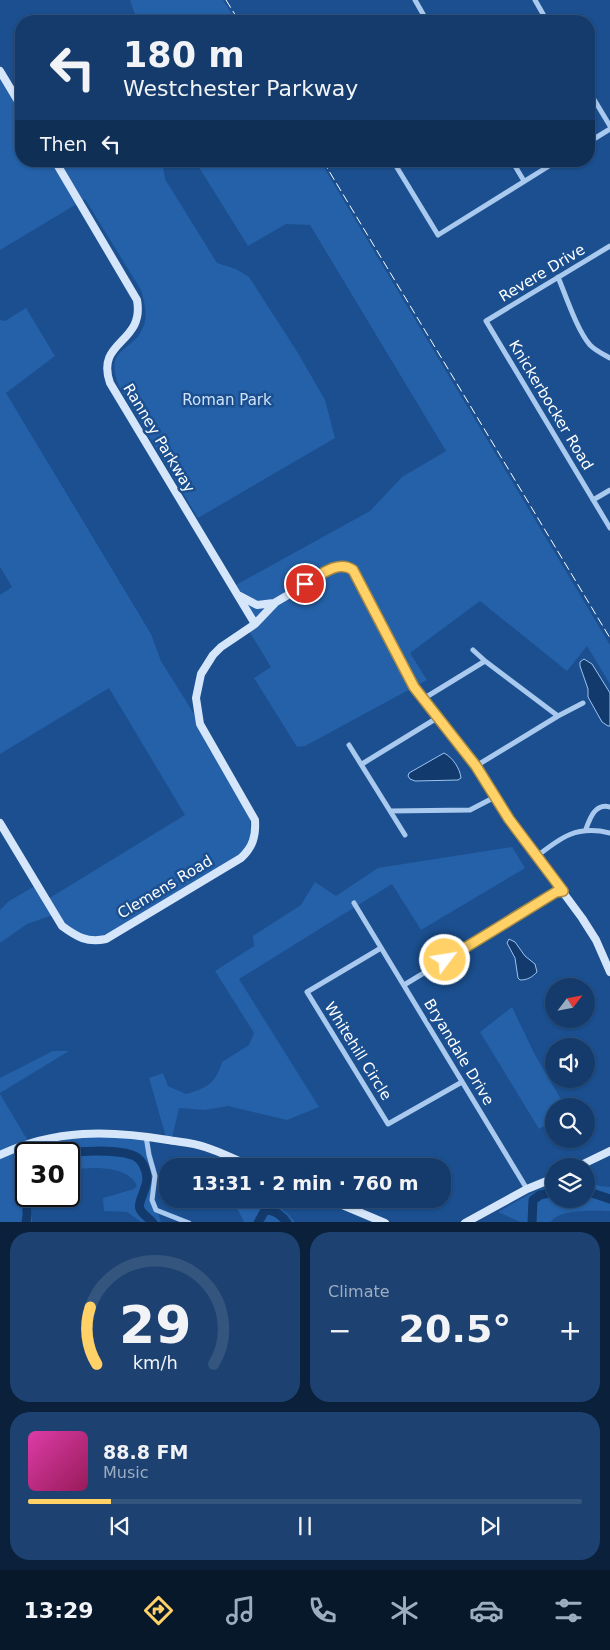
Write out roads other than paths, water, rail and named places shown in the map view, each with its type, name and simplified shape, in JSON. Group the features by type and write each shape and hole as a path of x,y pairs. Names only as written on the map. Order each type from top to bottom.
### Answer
{"street":[{"path":"415,0 424,15"},
{"path":"535,0 544,15"},
{"path":"0,71 15,96"},
{"path":"595,101 610,127 595,138"},
{"name":"Ranney Parkway","path":"59,167 137,300 138,317 134,330 114,348 108,361 110,383 255,624"},
{"path":"397,167 438,235 547,167"},
{"path":"516,167 524,181"},
{"name":"Revere Drive","path":"486,321 610,246"},
{"path":"558,277 583,334 595,349 610,358"},
{"name":"Knickerbocker Road","path":"486,321 610,528"},
{"path":"593,500 610,490"},
{"path":"255,624 276,602 336,567 344,565 350,568 355,573 414,687 476,766 536,857 563,891 596,940 610,972"},
{"path":"236,593 243,599 257,605 276,602"},
{"name":"Clemens Road","path":"0,823 62,926 76,937 92,940 106,939 241,858 251,846 256,831 255,820 206,735 197,712 196,698 198,685 206,665 221,647 255,624"},
{"path":"473,650 558,716"},
{"path":"423,699 485,661"},
{"path":"476,766 583,703"},
{"path":"362,764 437,718"},
{"path":"349,744 405,835"},
{"path":"390,811 470,810 495,797"},
{"path":"586,830 589,819 595,810 604,806 610,807"},
{"path":"536,857 566,835 586,830 610,832"},
{"path":"445,960 521,912 556,892 563,891"},
{"name":"Bryandale Drive","path":"354,903 527,1190"},
{"name":"Whitehill Circle","path":"381,948 307,992 388,1124 462,1082"},
{"path":"404,985 437,965"},
{"path":"0,1155 40,1139 98,1133 146,1136 204,1146 232,1158"},
{"path":"146,1136 155,1176 152,1200 156,1210 189,1222"},
{"path":"594,1158 610,1150"},
{"path":"465,1222 545,1182"},
{"path":"350,1208 385,1222"}],"waterway":[{"path":"80,1152 124,1153 139,1159 145,1168 147,1179 139,1206 142,1213 152,1222"},
{"path":"532,1222 533,1200 545,1194"},
{"path":"595,1194 610,1199"},
{"path":"26,1222 27,1207"},
{"path":"259,1222 267,1210 278,1214 286,1222"}],"railway":[{"path":"226,0 235,15"},
{"path":"327,167 610,638"}],"park label":[{"name":"Roman Park","path":"227,400"}]}
